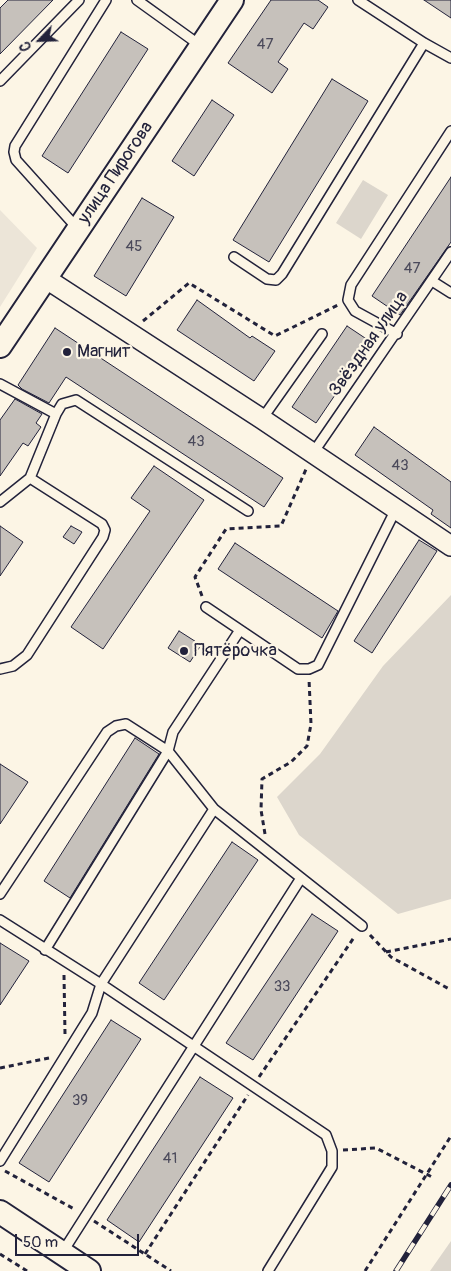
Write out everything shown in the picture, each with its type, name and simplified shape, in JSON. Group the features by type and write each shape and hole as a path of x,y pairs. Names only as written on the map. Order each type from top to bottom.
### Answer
{"street":[{"name":"улица Пирогова","path":"0,346 232,0"},
{"path":"45,278 262,418 451,546"},
{"path":"0,1212 89,1271"}],"lane":[{"path":"0,81 79,0"},
{"path":"78,230 16,160 14,152 15,146 106,0"},
{"path":"137,0 202,46"},
{"path":"358,0 424,43 451,58"},
{"path":"234,257 267,280 276,280 282,274 424,43"},
{"path":"397,334 355,310 348,300 351,285 451,131"},
{"name":"Звёздная улица","path":"313,453 397,334 451,252"},
{"path":"432,281 451,293"},
{"path":"262,418 322,334"},
{"path":"0,384 56,414"},
{"path":"0,502 30,478 56,414 62,404 76,400 248,511"},
{"path":"0,669 14,666 27,655 103,537 105,530 102,524 30,478"},
{"path":"206,607 298,669 309,669 318,665 396,509"},
{"path":"46,950 168,751 173,732 240,630"},
{"path":"0,894 107,732 116,726 126,724 168,751 214,809 362,926"},
{"path":"0,1161 92,1013 101,984 214,809"},
{"path":"62,1253 301,878"},
{"path":"0,920 63,962 101,984 192,1047 326,1135 332,1151 332,1167 268,1271"}],"path":[{"path":"130,333 189,282 274,336 348,300"},
{"path":"206,607 196,577 226,529 281,526 313,453"},
{"path":"269,854 261,810 262,779 291,762 307,746 312,724 309,669"},
{"path":"362,926 391,957 451,990"},
{"path":"386,952 451,939"},
{"path":"0,1068 66,1055 63,962"},
{"path":"364,1271 451,1136"},
{"path":"332,1151 376,1148 432,1177"},
{"path":"0,1254 27,1271"}],"shaded area":[{"path":"363,180 388,195 361,239 336,223"},
{"path":"0,210 37,248 0,307"},
{"path":"451,595 451,899 398,914 299,835 277,797 320,754 383,666"},
{"path":"451,1241 451,1271 430,1271"}],"building":[{"path":"8,0 53,0 0,54 0,8"},
{"path":"271,0 318,0 328,7 313,29 304,23 278,62 288,69 272,93 228,63"},
{"path":"424,0 451,0 451,18"},
{"path":"121,32 148,49 68,173 42,156"},
{"path":"332,79 368,101 269,262 233,240"},
{"path":"212,100 234,115 194,176 172,161"},
{"path":"451,177 451,242 400,315 372,296"},
{"path":"142,198 174,217 126,296 94,276"},
{"path":"197,300 250,338 252,336 275,351 254,381 177,330"},
{"path":"347,326 371,342 316,423 292,407"},
{"path":"55,328 283,478 264,507 66,377 49,403 22,389 18,385"},
{"path":"15,399 42,414 36,423 41,427 28,446 23,443 0,476 0,420"},
{"path":"374,427 451,482 451,528 431,514 433,510 355,455"},
{"path":"154,466 204,500 103,649 71,627 150,511 131,498"},
{"path":"0,526 23,542 0,576"},
{"path":"71,526 82,532 74,544 63,537"},
{"path":"419,540 437,551 372,653 354,641"},
{"path":"235,543 338,611 322,638 218,569"},
{"path":"179,631 201,645 190,662 168,648"},
{"path":"135,738 159,754 70,898 44,881"},
{"path":"0,764 28,782 0,824"},
{"path":"232,842 258,860 164,1000 139,983"},
{"path":"312,914 338,931 253,1060 226,1043"},
{"path":"0,943 29,961 0,1005"},
{"path":"111,1020 141,1039 49,1182 19,1163"},
{"path":"200,1077 233,1098 139,1242 107,1220"}],"railway":[{"path":"396,1271 451,1185"}],"place":[{"name":"Магнит","path":"67,352"},
{"name":"Пятёрочка","path":"184,651"}]}
